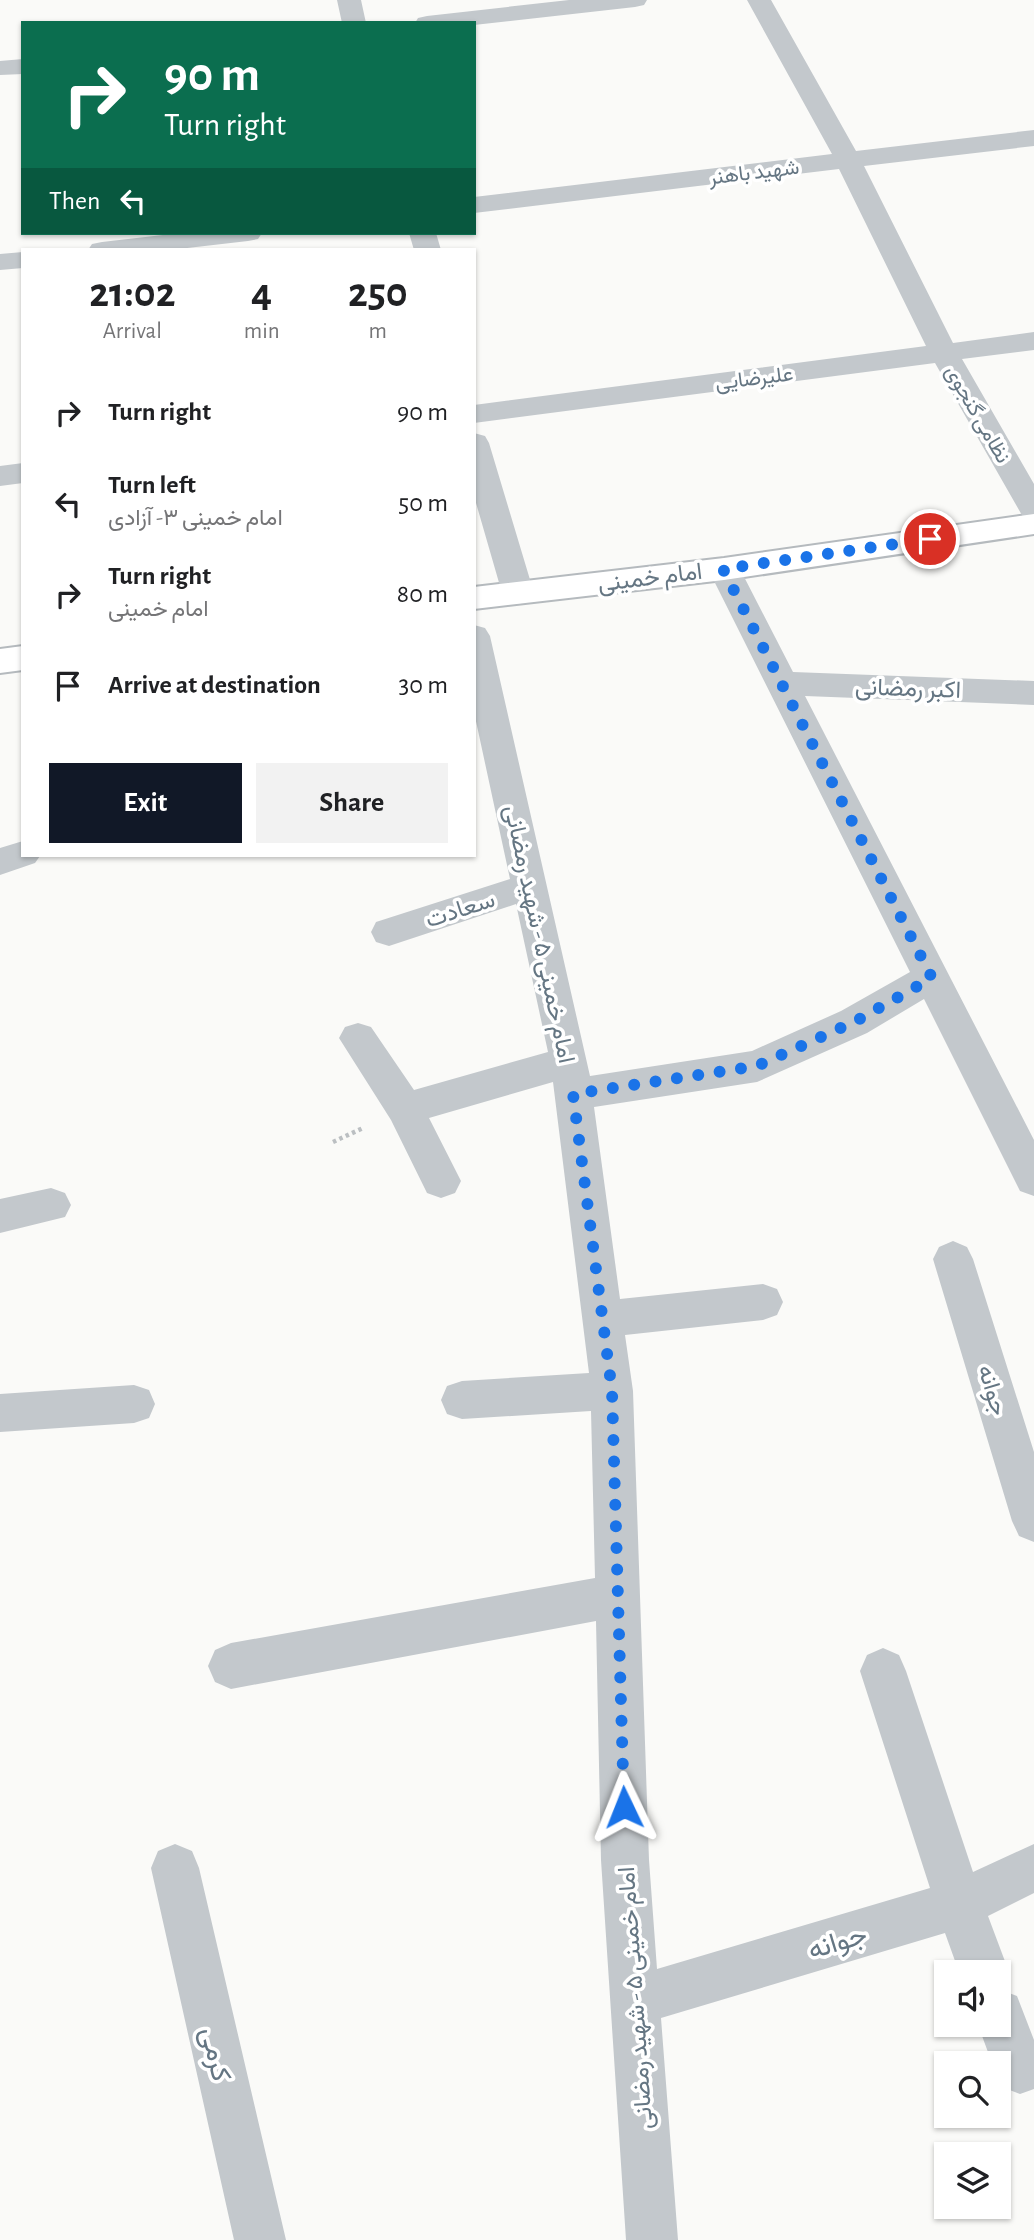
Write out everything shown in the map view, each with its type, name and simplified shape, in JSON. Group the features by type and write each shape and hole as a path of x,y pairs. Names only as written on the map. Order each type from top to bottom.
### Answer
{"main road":[{"name":"امام خمینی","path":"476,598 723,569 1034,524"},
{"path":"0,661 21,658"}],"street":[{"path":"349,0 354,21"},
{"path":"445,21 635,0"},
{"name":"نظامی گنجوی","path":"760,0 848,160 944,353 1034,510"},
{"path":"0,68 21,66"},
{"name":"شهید باهنر","path":"476,205 1034,138"},
{"path":"119,248 231,235"},
{"path":"0,262 21,260"},
{"name":"علیرضایی","path":"476,414 1034,341"},
{"path":"476,450 518,593"},
{"path":"0,476 21,473"},
{"path":"723,569 1034,1179"},
{"name":"امام خمینی ۵ - شهید رمضانی","path":"476,655 484,729 530,886 571,1078 612,1391 625,1860 652,2240"},
{"name":"اکبر رمضانی","path":"782,683 1034,693"},
{"path":"0,862 21,855"},
{"name":"سعادت","path":"389,932 530,886"},
{"path":"405,1109 571,1078 757,1066 854,1022 932,978"},
{"path":"358,1038 405,1109 441,1181"},
{"path":"0,1216 51,1205"},
{"name":"جوانه","path":"953,1259 1034,1521"},
{"path":"602,1319 763,1302"},
{"path":"462,1400 612,1391"},
{"path":"0,1413 134,1404"},
{"path":"231,1666 618,1595"},
{"path":"883,1671 980,1960"},
{"name":"کرمی","path":"175,1868 260,2240"},
{"name":"جوانه","path":"635,2001 959,1904 1034,1868"},
{"path":"1008,2037 1020,2069"}],"route":[{"path":"624,1807 612,1391 573,1094 757,1066 854,1022 932,978 723,569 930,539"}]}
